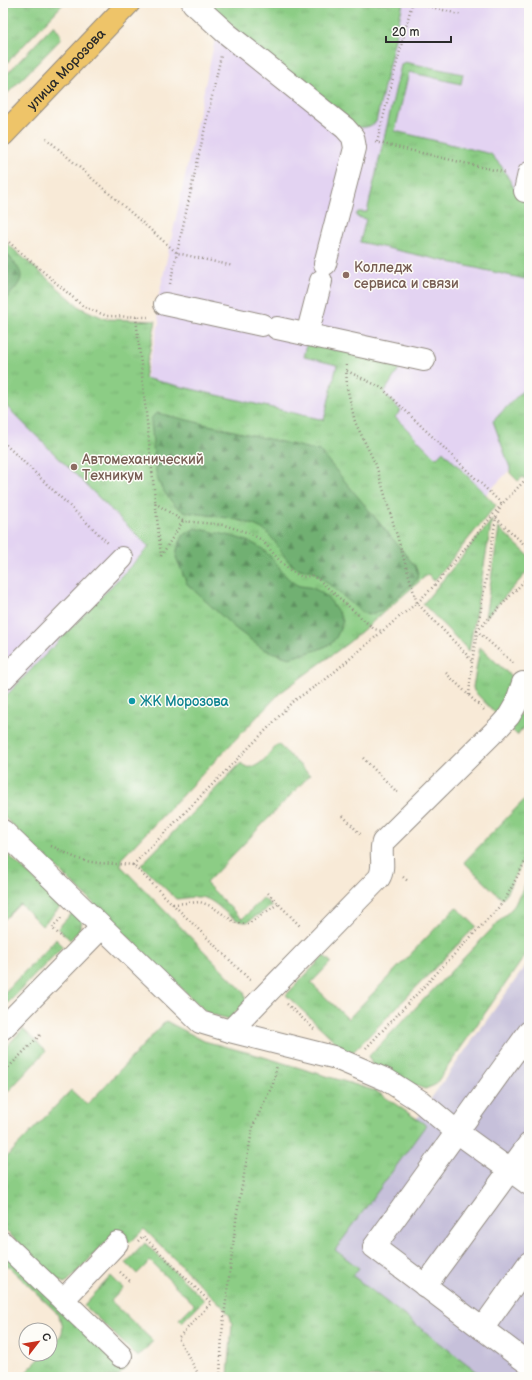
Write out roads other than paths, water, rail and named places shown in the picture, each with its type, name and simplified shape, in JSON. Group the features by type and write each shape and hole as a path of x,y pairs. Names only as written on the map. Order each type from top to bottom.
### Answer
{"main road":[{"name":"улица Морозова","path":"3,135 129,3"}],"lane":[{"path":"193,3 226,33 345,128 353,137 355,148 307,335"},
{"path":"165,304 424,360"},
{"path":"3,679 122,558"},
{"path":"230,1031 379,878 382,874 383,865 381,847 383,842 509,716 516,704 520,675"},
{"path":"10,838 200,1022 333,1057 387,1080 420,1101 457,1132 529,1184"},
{"path":"3,1028 102,927"},
{"path":"529,1032 374,1247 529,1364"},
{"path":"425,1286 529,1144"},
{"path":"3,1243 121,1356"},
{"path":"63,1300 125,1245"},
{"path":"482,1329 529,1263"}],"place":[{"name":"Колледж сервиса и связи","path":"346,275"},
{"name":"Автомеханический Техникум","path":"74,467"},
{"name":"ЖК Морозова","path":"132,701"}]}
